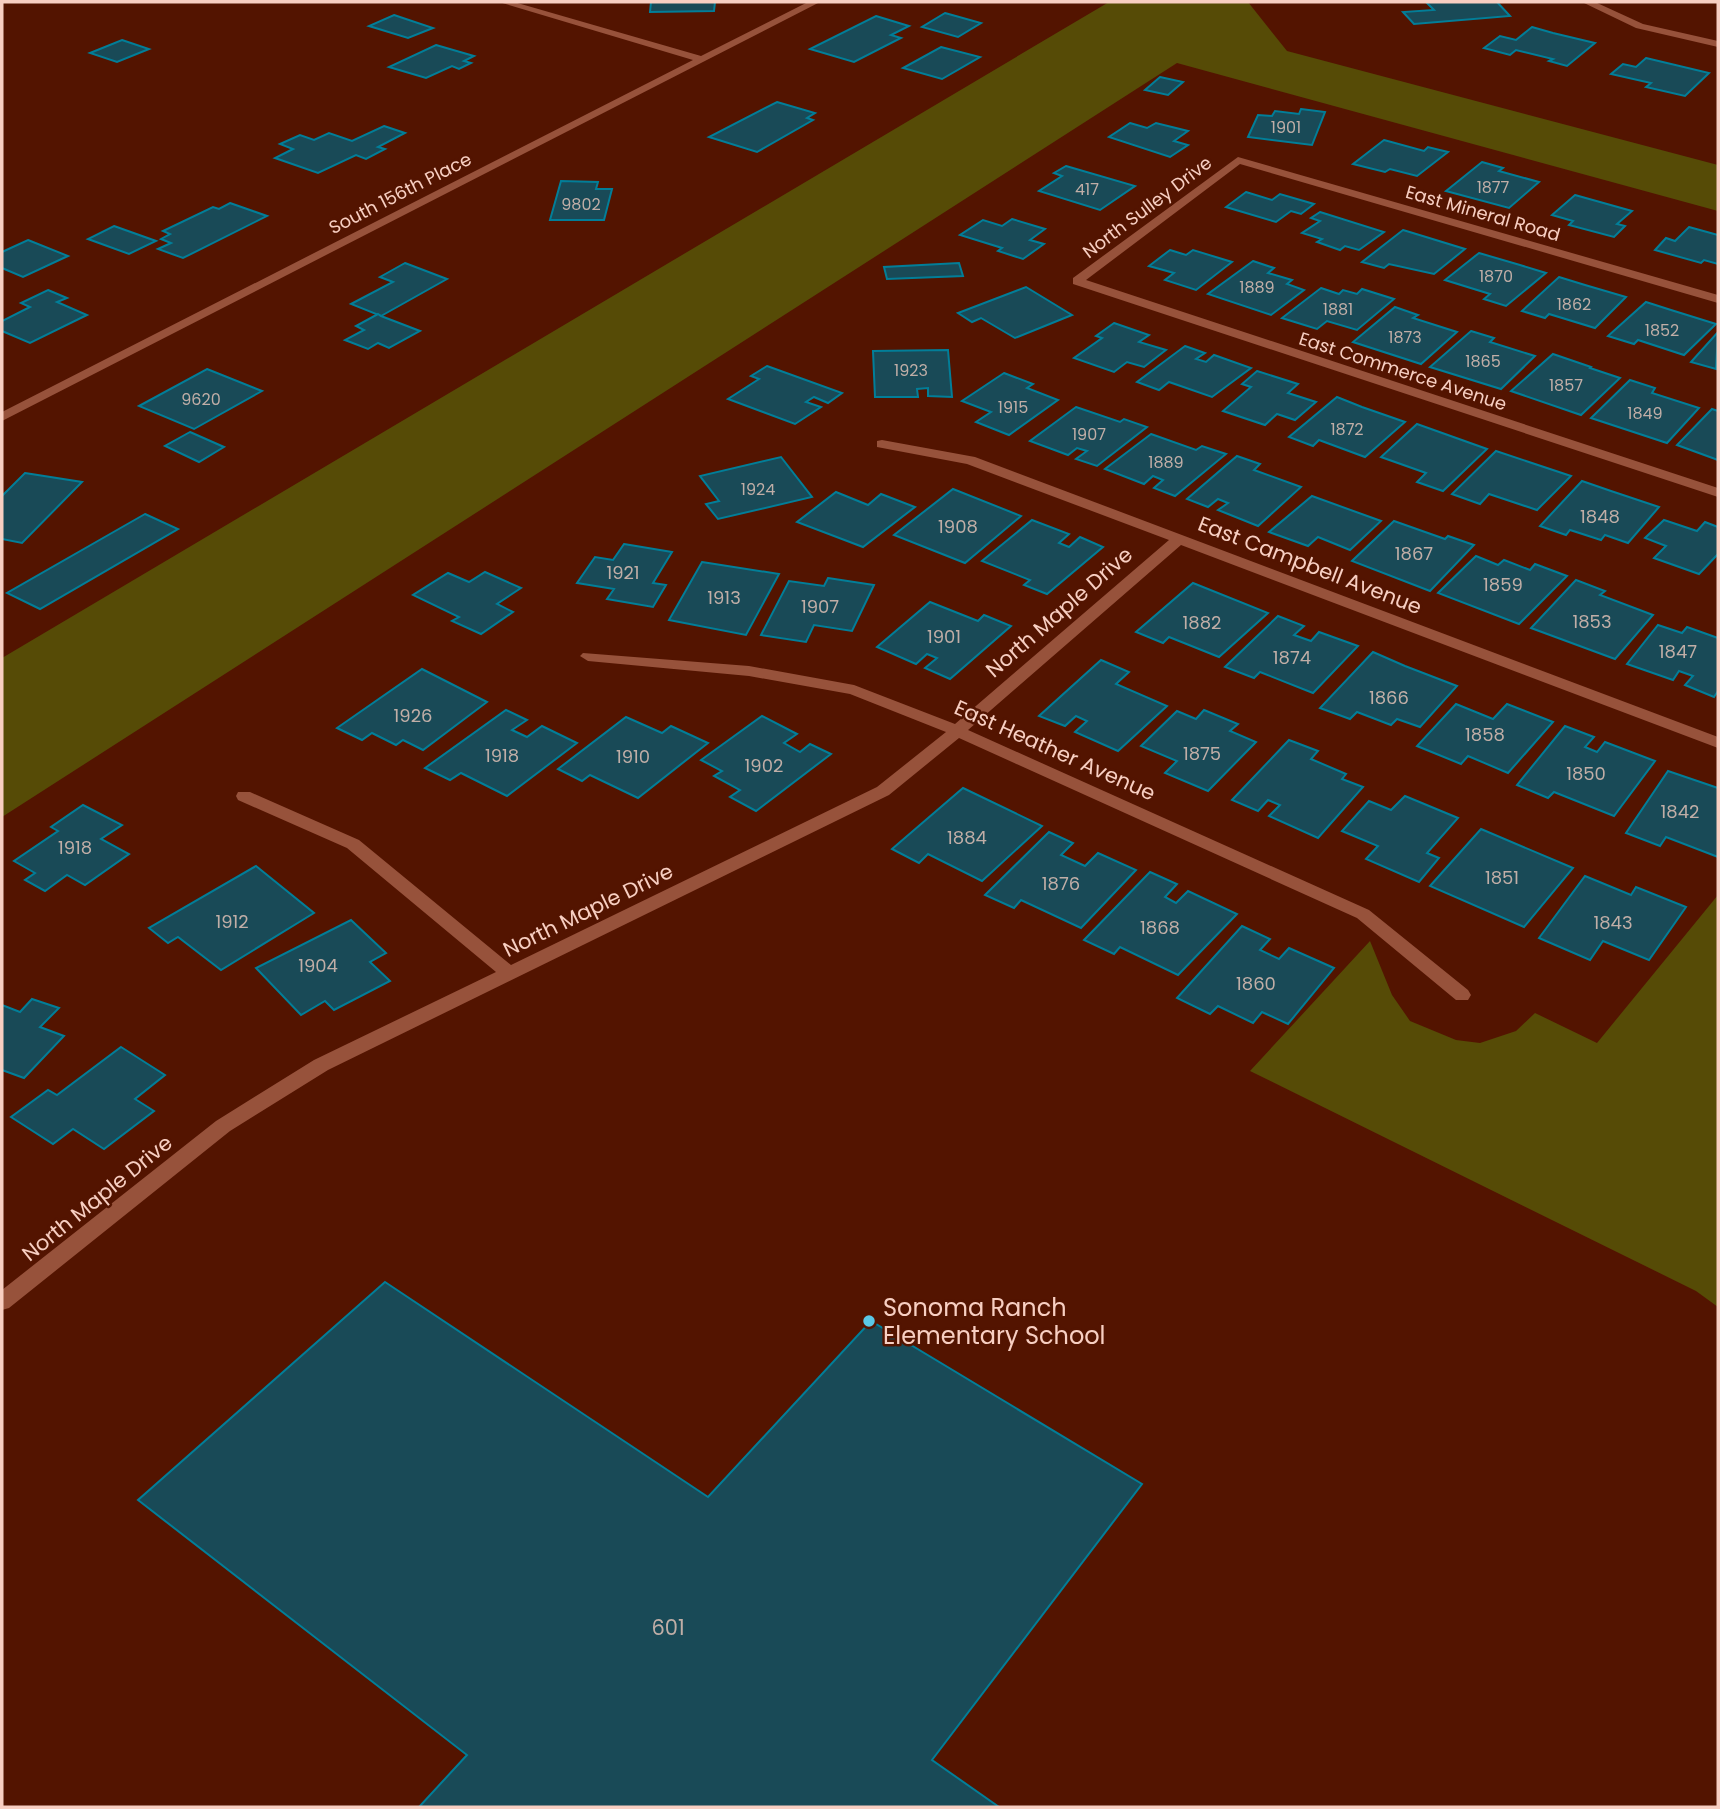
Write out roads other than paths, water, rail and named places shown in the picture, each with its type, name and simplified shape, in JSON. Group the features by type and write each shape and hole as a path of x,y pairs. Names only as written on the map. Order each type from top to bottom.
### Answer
{"street":[{"path":"505,2 699,59"},
{"name":"South 156th Place","path":"2,417 815,2"},
{"path":"1587,2 1640,26 1718,44"},
{"name":"North Sulley Drive","path":"1077,281 1238,160"},
{"name":"East Mineral Road","path":"1238,160 1718,299"},
{"name":"East Commerce Avenue","path":"1077,281 1718,494"},
{"name":"East Campbell Avenue","path":"882,444 970,460 1718,743"},
{"name":"North Maple Drive","path":"2,1302 223,1126 321,1065 883,791 957,731 1180,538"},
{"name":"East Heather Avenue","path":"589,656 749,671 853,690 957,731 1363,914 1462,995"},
{"path":"244,796 353,844 430,905 510,974"}],"place":[{"name":"Sonoma Ranch Elementary School","path":"869,1321"}]}
